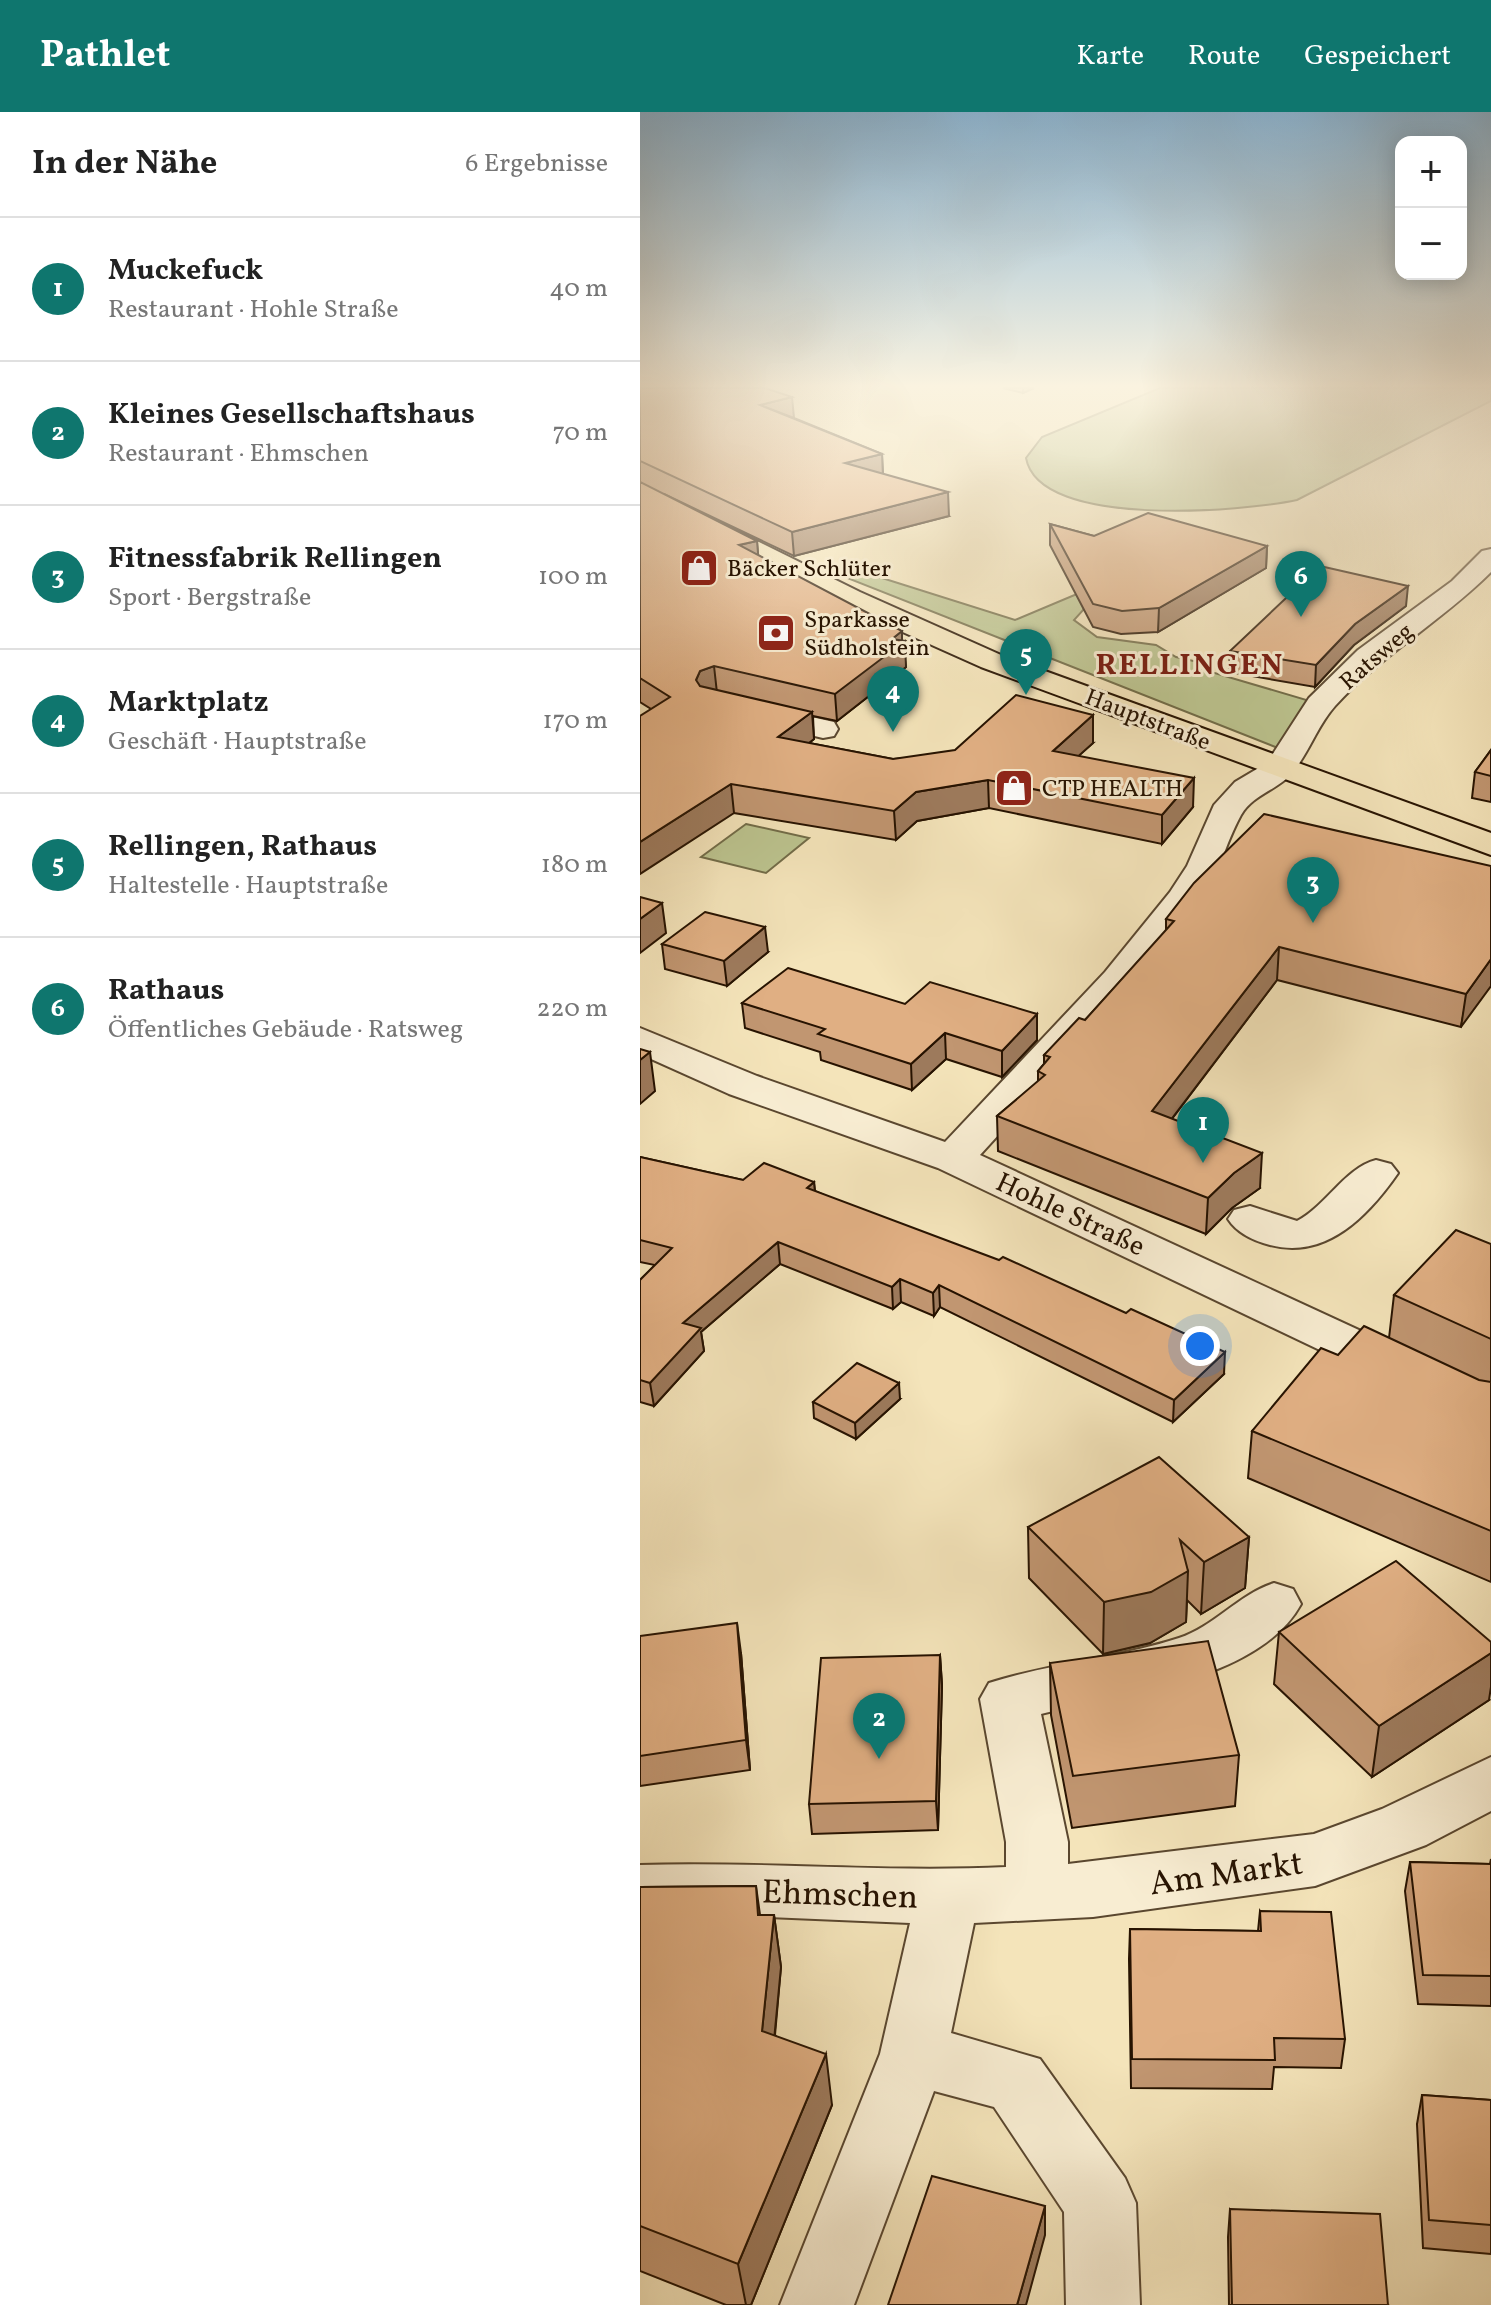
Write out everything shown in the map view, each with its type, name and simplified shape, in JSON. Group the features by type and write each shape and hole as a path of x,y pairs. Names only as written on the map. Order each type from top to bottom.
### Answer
{"main road":[{"name":"Hauptstraße","path":"641,490 921,631 1279,769 1491,845"}],"street":[{"name":"Ratsweg","path":"1279,769 1320,704 1368,656 1461,587 1491,557"},
{"path":"731,708 823,729"},
{"path":"953,1159 1118,980 1185,897 1204,866 1226,812 1246,789 1279,769"},
{"name":"Hohle Straße","path":"640,1040 743,1085 953,1159 1491,1411"},
{"path":"1250,1219 1285,1235 1311,1231 1330,1222 1376,1173"},
{"path":"1037,1894 1037,1842 1009,1699 1194,1656 1244,1630 1274,1604"},
{"name":"Am Markt","path":"944,1897 1093,1890 1315,1860 1404,1827 1491,1782"},
{"name":"Ehmschen","path":"640,1892 744,1889 944,1897"},
{"path":"817,2305 914,2054 934,1948 942,1923 944,1897"},
{"path":"914,2054 1016,2081 1100,2203 1103,2305"}],"green space":[{"path":"1056,490 1316,490 1297,500 1192,511 1104,506"},
{"path":"844,566 1015,620 1084,591 1085,608 1074,620 1097,637 1156,645 1176,657 1207,664 1211,672 1320,704 1288,752 832,572"},
{"path":"746,824 809,838 766,873 701,857"}],"building":[{"path":"640,490 657,490 757,541 739,545 902,631 892,639 905,641 835,694 714,666 700,671 696,680 700,686 812,712 778,737 893,759 955,750 1016,695 1093,715 1053,751 1194,778 1162,815 988,780 916,792 894,811 731,784 640,842 640,716 670,697 640,678"},
{"path":"703,490 948,492 792,532"},
{"path":"1148,513 1267,546 1159,608 1122,611 1093,604 1050,524 1094,536"},
{"path":"1320,566 1408,586 1355,624 1316,665 1230,651"},
{"path":"1491,750 1491,776 1475,772"},
{"path":"1264,814 1491,866 1491,959 1466,994 1279,947 1152,1111 1262,1153 1234,1173 1208,1198 997,1116 1045,1075 1038,1071 1050,1057 1044,1055 1079,1018 1085,1020 1174,921 1166,919 1194,883"},
{"path":"640,897 662,903 640,919"},
{"path":"705,912 765,927 724,961 662,944"},
{"path":"788,968 905,1004 930,982 1037,1014 1002,1051 945,1033 911,1064 818,1034 825,1029 742,1003"},
{"path":"640,1049 650,1052 640,1060"},
{"path":"640,1157 743,1180 764,1163 814,1182 807,1188 999,1260 1003,1257 1126,1313 1131,1309 1225,1352 1174,1400 939,1285 933,1293 900,1279 892,1287 778,1242 683,1323 701,1328 650,1383 640,1380 640,1280 672,1248 640,1240"},
{"path":"1456,1230 1491,1244 1491,1339 1394,1295"},
{"path":"1364,1326 1479,1380 1491,1382 1491,1531 1252,1431 1321,1348 1338,1355"},
{"path":"857,1363 899,1383 855,1423 813,1402"},
{"path":"1159,1457 1249,1537 1204,1562 1180,1540 1188,1571 1151,1592 1104,1602 1028,1527"},
{"path":"1396,1561 1491,1642 1491,1653 1379,1726 1279,1632"},
{"path":"737,1623 746,1740 640,1756 640,1636"},
{"path":"1208,1641 1239,1755 1073,1776 1050,1663"},
{"path":"940,1655 936,1801 809,1804 821,1658"},
{"path":"1410,1862 1491,1864 1491,1976 1423,1975"},
{"path":"756,1886 758,1915 774,1915 762,2031 826,2054 738,2264 640,2226 640,1887"},
{"path":"1260,1911 1331,1912 1345,2039 1274,2038 1275,2060 1132,2059 1130,1929 1261,1931"},
{"path":"1422,2095 1491,2100 1491,2225 1429,2220"},
{"path":"932,2176 1045,2206 1017,2305 888,2305"},
{"path":"1230,2209 1380,2214 1388,2305 1232,2305"}],"place":[{"name":"Bäcker Schlüter","path":"699,568"},
{"name":"Rathaus","path":"1301,617"},
{"name":"Sparkasse Südholstein","path":"776,633"},
{"name":"Rellingen, Rathaus","path":"1026,695"},
{"name":"Marktplatz","path":"893,732"},
{"name":"CTP HEALTH","path":"1014,788"},
{"name":"Fitnessfabrik Rellingen","path":"1313,923"},
{"name":"Muckefuck","path":"1203,1163"},
{"name":"Kleines Gesellschaftshaus","path":"879,1759"}],"district":[{"name":"RELLINGEN","path":"1190,664"}]}
